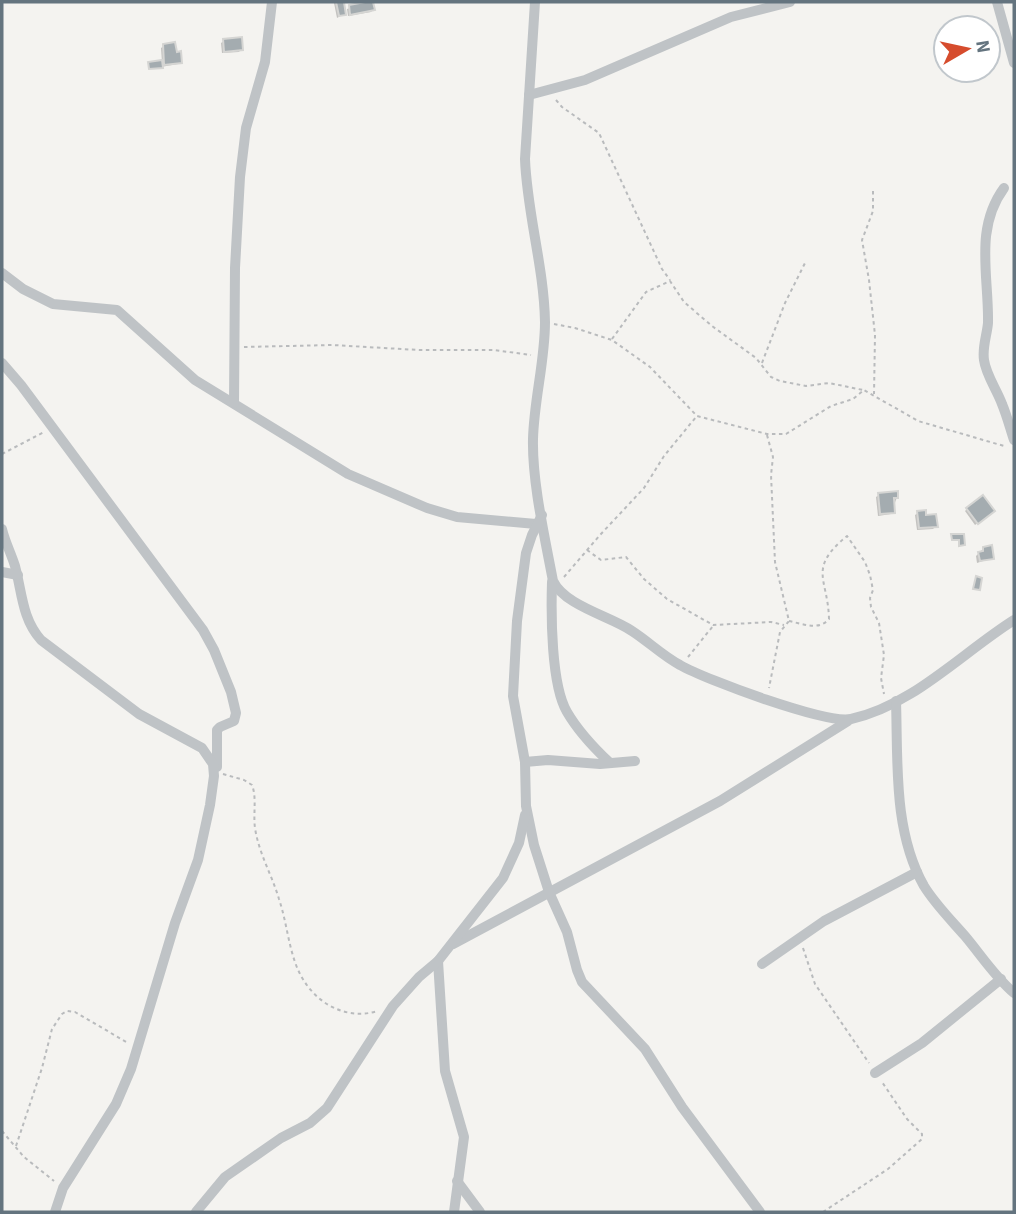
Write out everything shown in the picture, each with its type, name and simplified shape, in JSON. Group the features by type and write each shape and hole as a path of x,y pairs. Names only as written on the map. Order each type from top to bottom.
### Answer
{"street":[{"path":"234,402 235,268 240,177 246,128 265,62 272,2"},
{"path":"535,2 526,183 545,323 533,442 539,520 554,584 555,662 561,699 576,726 610,763"},
{"path":"529,95 584,80 731,18 790,2"},
{"path":"997,2 1014,63"},
{"path":"1004,188 993,204 986,226 988,324 984,354 1010,443"},
{"path":"2,273 23,289 53,304 117,310 195,380 348,474 427,508 457,517 539,520"},
{"path":"2,363 189,610 214,650 236,713 234,721 217,730 215,775 198,860 175,923 128,1079 116,1104 63,1188 55,1212"},
{"path":"196,1212 225,1177 281,1138 310,1123 327,1108 393,1006 419,977 438,961 503,878 520,843 526,806 525,762 515,714 514,677 517,621 526,553 539,520"},
{"path":"2,528 33,631 41,640 139,714 202,748 213,764 215,775"},
{"path":"2,572 18,575"},
{"path":"554,584 588,609 633,631 681,666 827,718 850,719"},
{"path":"450,946 720,801 850,719 891,703 928,683 1014,620"},
{"path":"891,703 901,813 917,872 926,888 1014,993"},
{"path":"525,762 635,761"},
{"path":"526,806 549,892 568,932 577,970 583,982 658,1065 682,1107 760,1212"},
{"path":"761,964 799,937 862,899 917,872"},
{"path":"438,961 445,1071 464,1138 454,1212"},
{"path":"876,1073 922,1043 1001,979"},
{"path":"457,1181 480,1212"}],"path":[{"path":"550,91 562,107 599,133 662,268 684,302 712,327 756,358 771,377 791,384 806,386 829,383 864,390 918,421 979,439 1010,443"},
{"path":"873,191 873,211 862,240 875,335 874,396"},
{"path":"761,365 785,303 806,261"},
{"path":"612,340 646,292 670,281"},
{"path":"545,323 575,328 612,340 650,367 697,416 767,434 786,434 831,406 853,399 864,390"},
{"path":"235,347 319,345 419,350 494,350 521,355 543,355"},
{"path":"554,584 644,488 664,456 697,416"},
{"path":"2,454 52,428"},
{"path":"767,434 773,457 771,475 775,562 789,621"},
{"path":"789,621 816,627 824,625 829,619 829,607 821,576 827,554 847,536 870,575 873,590 871,607 877,616 884,655 881,678 891,703"},
{"path":"587,550 601,560 626,557 644,579 667,599 713,625 771,622 786,625"},
{"path":"766,698 774,674 780,632 789,621"},
{"path":"681,666 713,625"},
{"path":"215,775 244,779 252,785 255,828 262,859 277,892 295,961 310,987 320,999 343,1013 359,1015 384,1008"},
{"path":"799,937 815,984 907,1119 922,1134 922,1139 888,1169 822,1212"},
{"path":"16,1146 42,1069 52,1029 62,1014 67,1011 75,1012 137,1048"},
{"path":"2,1131 24,1157 63,1188"}],"building":[{"path":"336,2 344,2 346,15 339,16"},
{"path":"373,2 375,10 350,15 349,5"},
{"path":"242,37 243,50 224,52 223,39"},
{"path":"175,42 177,52 181,51 182,63 164,65 163,44"},
{"path":"162,60 163,68 149,69 148,62"},
{"path":"898,491 898,498 894,498 895,513 880,514 878,493"},
{"path":"983,495 995,511 978,524 966,508"},
{"path":"926,510 926,515 936,514 938,527 919,528 917,511"},
{"path":"951,534 964,534 965,545 959,546 959,540 952,540"},
{"path":"992,545 994,559 980,561 978,552 983,551 983,547"},
{"path":"976,576 982,578 980,590 973,589"}]}
